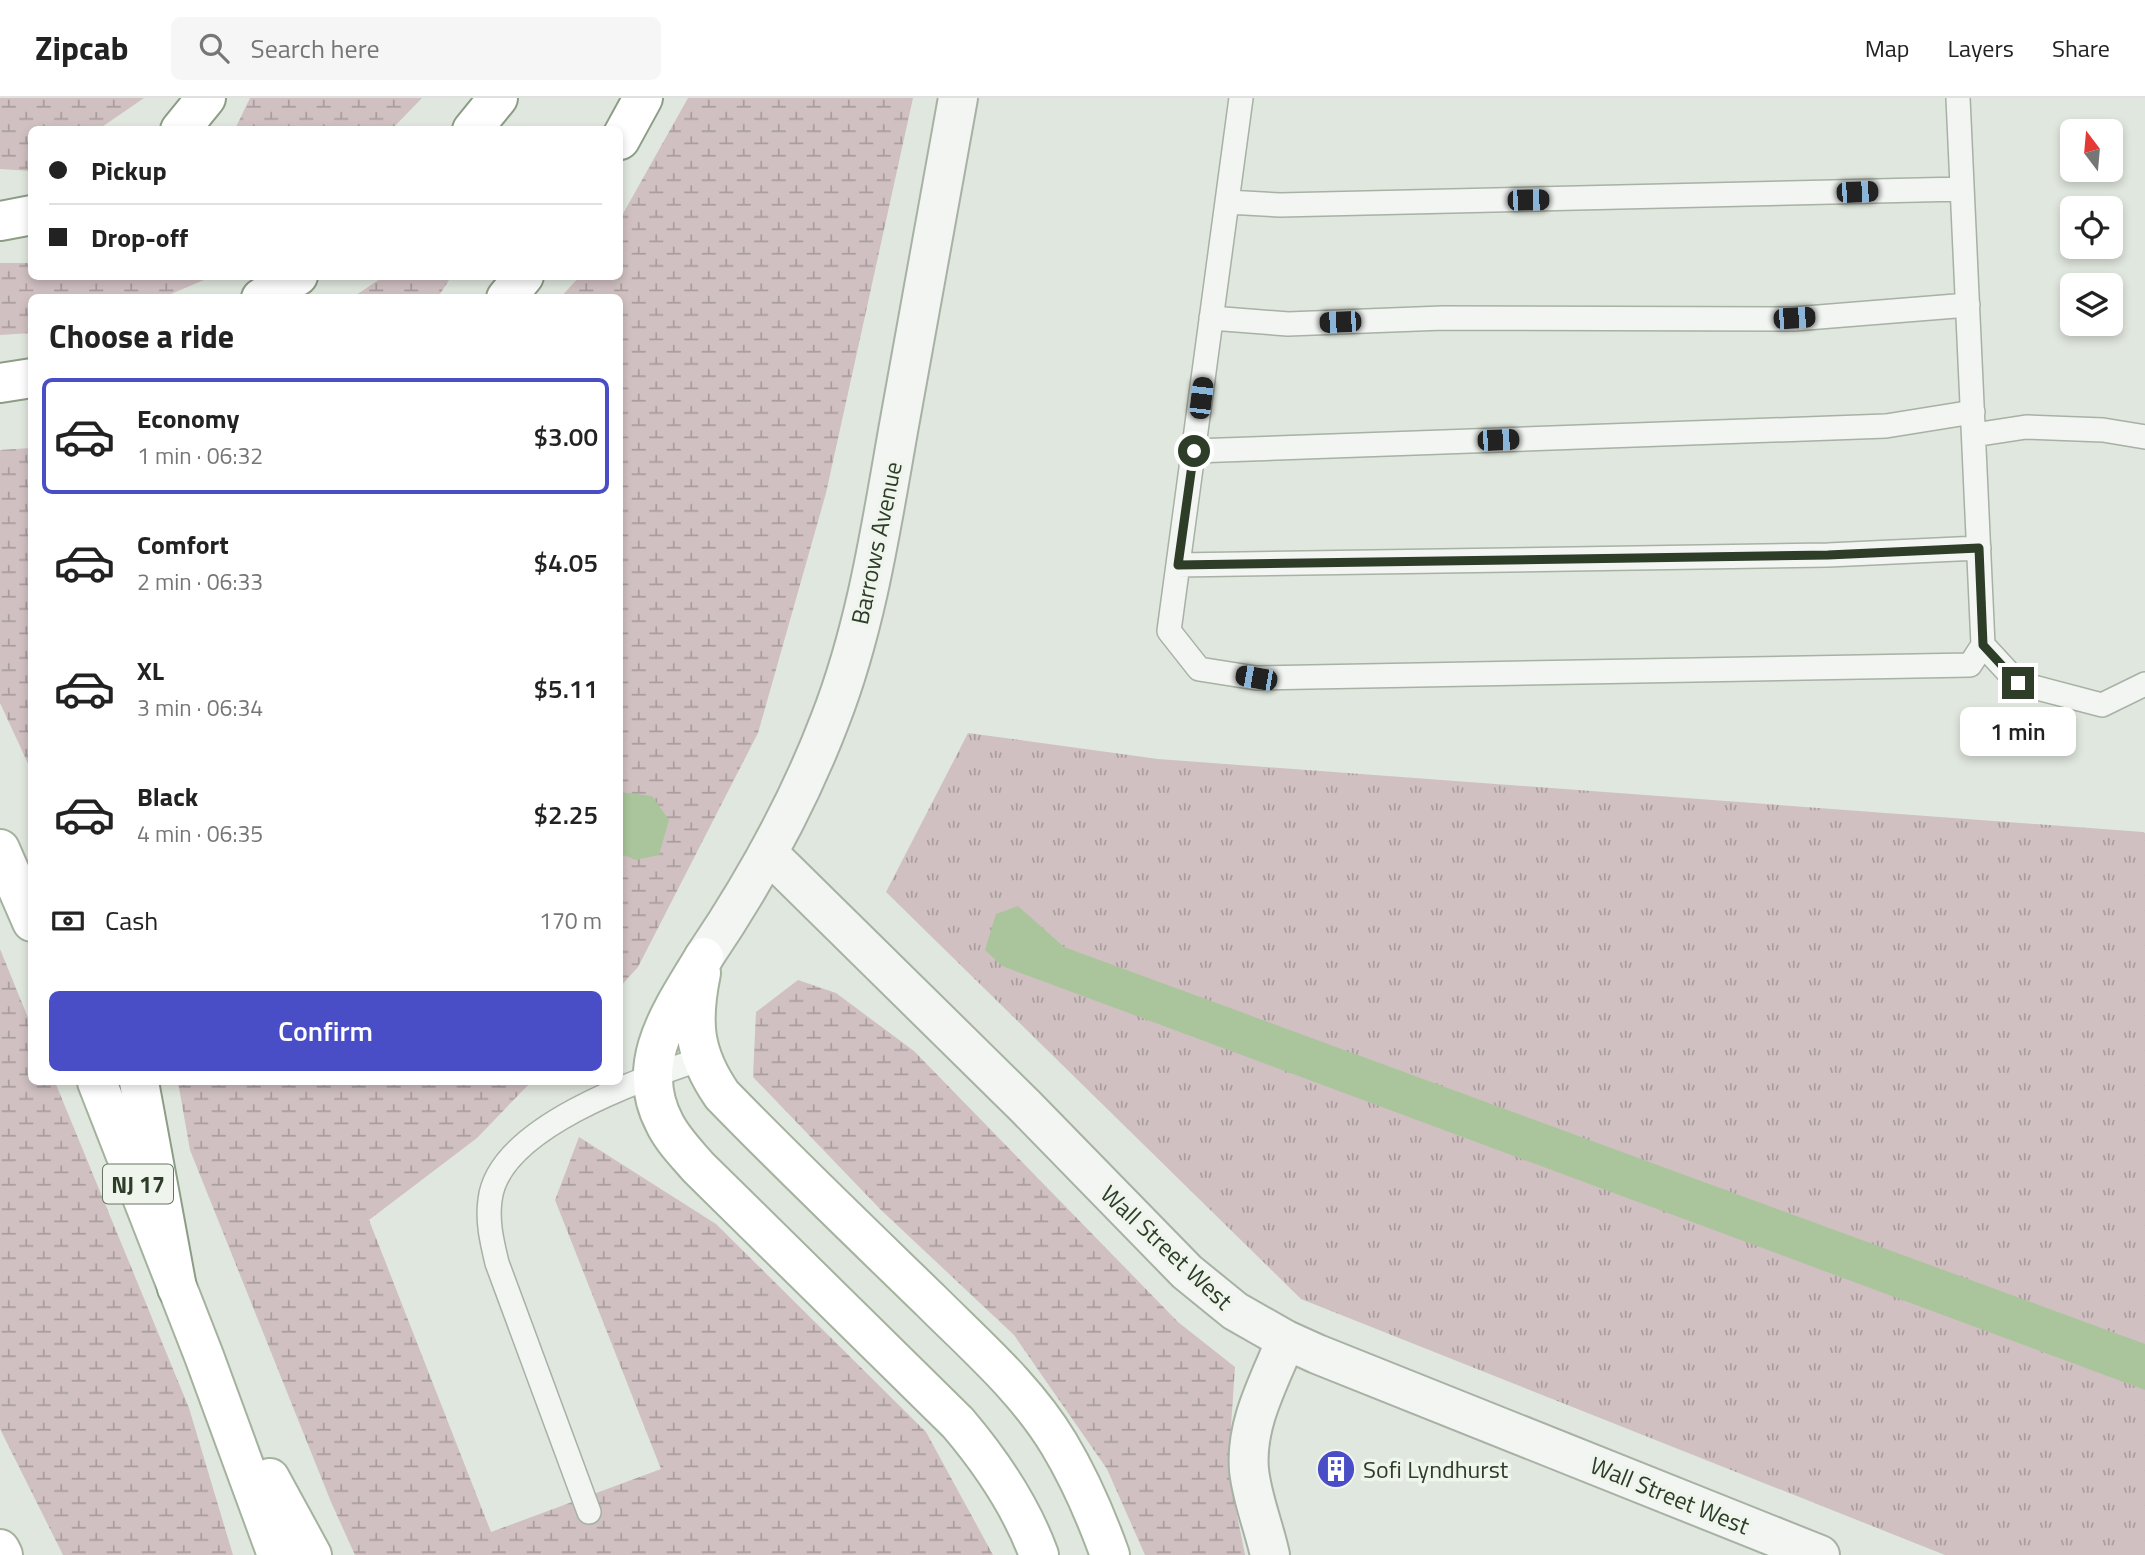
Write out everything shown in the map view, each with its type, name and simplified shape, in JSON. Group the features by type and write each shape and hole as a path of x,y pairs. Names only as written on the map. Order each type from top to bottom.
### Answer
{"main road":[{"path":"183,126 206,98"},
{"path":"475,126 498,98"},
{"path":"623,135 643,98"},
{"path":"0,221 28,216"},
{"path":"268,294 291,280"},
{"path":"509,294 521,280"},
{"path":"0,383 28,379"},
{"path":"0,849 28,913"},
{"path":"704,957 696,1010 697,1036 701,1059 710,1078 722,1095 998,1367 1035,1409 1078,1479 1110,1555"},
{"path":"704,957 670,1016 656,1048 651,1076 655,1100 665,1124 698,1167 958,1423 1002,1480 1039,1555"},
{"name":"NJ 17","path":"98,1085 204,1356 277,1555"},
{"path":"140,1085 177,1288"},
{"path":"204,1356 312,1555"},
{"path":"0,1549 3,1555"}],"street":[{"name":"Barrows Avenue","path":"704,957 768,853 810,769 831,717 862,614 887,495 958,98"},
{"name":"Wall Street West","path":"768,853 1024,1106 1187,1272 1235,1311 1286,1340 1820,1555"},
{"path":"1270,1555 1253,1491 1248,1452 1255,1416 1286,1340"}],"lane":[{"path":"1241,98 1170,631 1199,668 1256,678 1970,665 1983,645 1958,98"},
{"path":"1227,202 1294,205 1962,189"},
{"path":"1211,318 1288,324 1443,318 1794,318 1968,305"},
{"path":"1194,451 1886,426 1973,412"},
{"path":"1974,435 2026,427 2103,430 2145,437"},
{"path":"1178,565 1814,555 1979,548"},
{"path":"1983,645 2018,683 2102,705 2145,684"},
{"path":"589,1512 497,1263 489,1232 490,1197 502,1169 520,1148 541,1132 578,1108 651,1076 701,1059"}],"green space":[{"path":"0,98 144,98 103,126 28,126 28,171 0,169"},
{"path":"250,98 422,98 395,126 236,126"},
{"path":"688,98 913,98 826,493 758,733 638,967 623,984 623,294 564,294 576,280 623,280 623,214"},
{"path":"0,263 28,263 28,280 204,280 171,294 28,294 28,333 0,335"},
{"path":"378,280 449,280 440,294 358,294"},
{"path":"28,448 28,764 0,703 0,450"},
{"path":"968,733 1158,759 2145,833 2145,1555 1945,1555 1301,1299 886,892"},
{"path":"0,949 28,1018 28,1085 56,1085 189,1408 233,1555 63,1555 0,1429"},
{"path":"798,980 836,993 914,1051 1178,1322 1235,1367 1228,1470 1245,1555 1145,1555 1107,1469 1014,1335 881,1210 753,1077 756,1012"},
{"path":"179,1085 528,1085 477,1138 369,1220 491,1532 661,1469 555,1200 579,1137 716,1224 926,1432 993,1555 355,1555 331,1502 190,1150"}],"shaded area":[{"path":"623,792 652,796 669,820 659,855 635,860 623,854"},
{"path":"1018,906 1064,947 2145,1344 2145,1390 1002,966 985,950 996,914"}],"place":[{"name":"Sofi Lyndhurst","path":"1336,1469"}],"route":[{"path":"1194,451 1178,565 1828,555 1979,548 1983,645 2018,683"}]}
